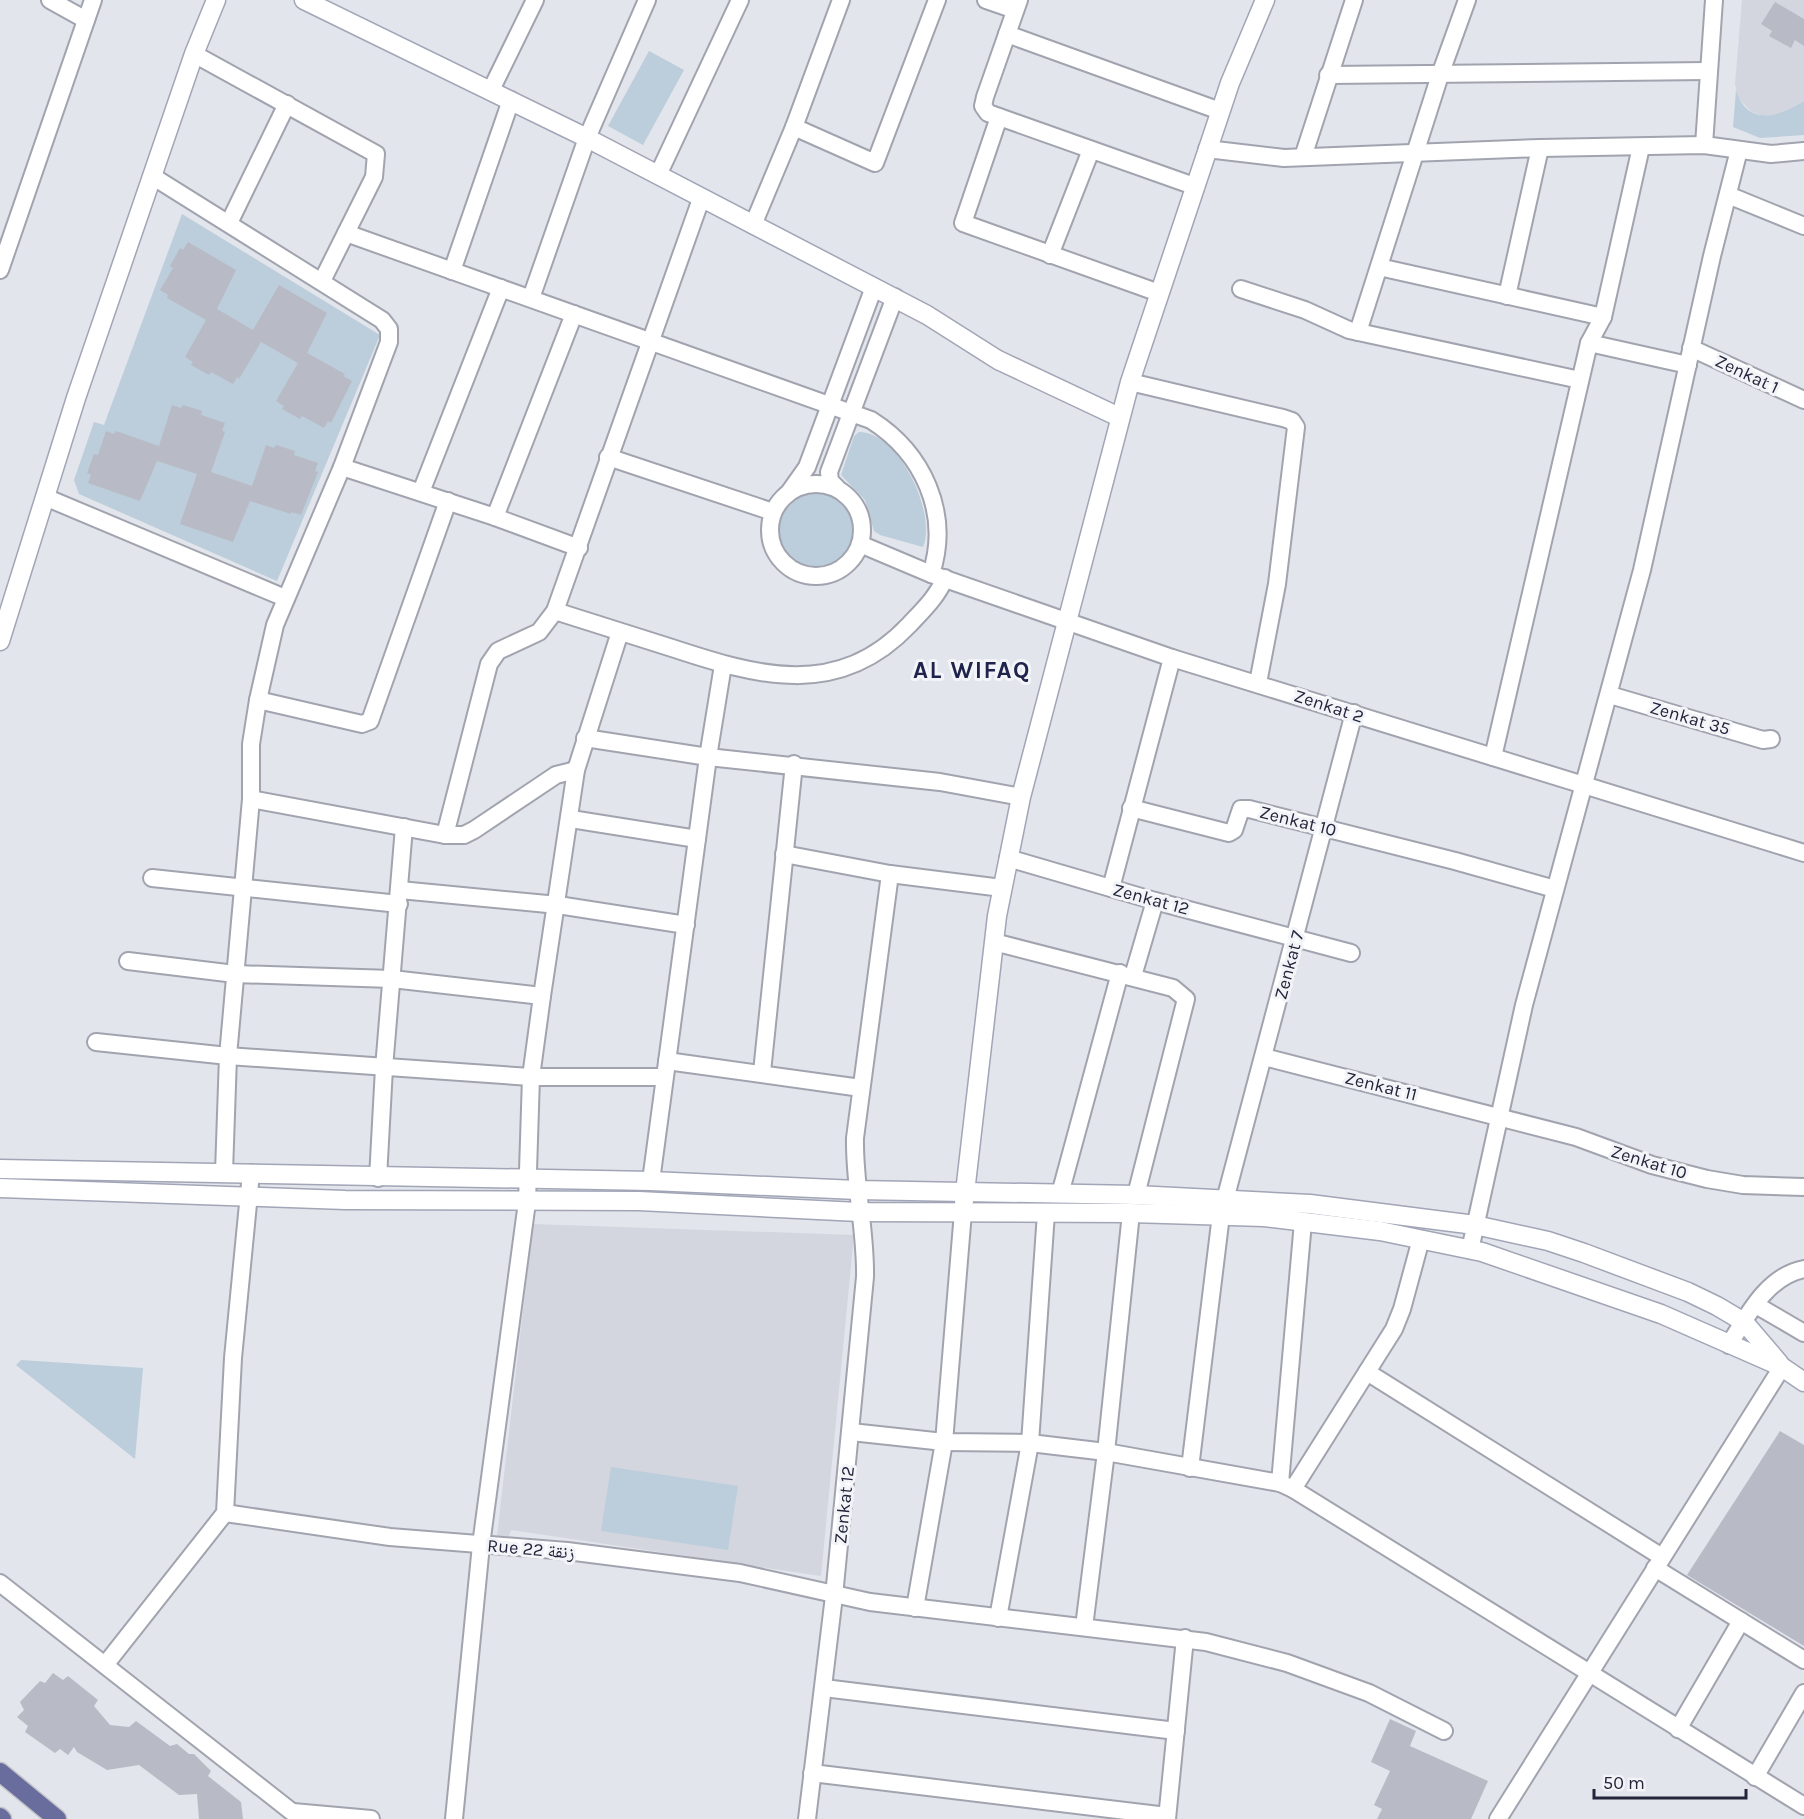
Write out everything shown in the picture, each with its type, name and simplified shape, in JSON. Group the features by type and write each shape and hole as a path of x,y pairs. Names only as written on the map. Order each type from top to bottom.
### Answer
{"main road":[{"path":"0,1772 57,1819"}],"street":[{"path":"50,0 86,20"},
{"path":"2,257 93,0"},
{"path":"0,641 45,497 152,176 194,54 216,0"},
{"path":"304,0 587,138 701,199 895,297 998,360 1119,417"},
{"path":"491,90 535,0"},
{"path":"531,298 587,138 647,0"},
{"path":"658,175 740,0"},
{"path":"753,225 794,127 841,0"},
{"path":"794,127 875,163 937,0"},
{"path":"986,0 1017,5 983,106 988,113 1194,186"},
{"path":"1303,158 1354,0"},
{"path":"1358,332 1417,154 1440,75 1467,0"},
{"path":"1704,146 1713,0"},
{"path":"915,1608 944,1442 964,1191 994,942 1002,888 1021,797 1119,417 1194,186 1260,1"},
{"path":"1007,34 1220,111"},
{"path":"194,54 376,154 374,177 322,281"},
{"path":"1328,75 1708,71"},
{"path":"452,271 511,100"},
{"path":"229,223 287,104"},
{"path":"999,117 963,223 1159,293"},
{"path":"1207,149 1284,158 1540,148 1704,146 1772,154 1804,151"},
{"path":"1493,757 1580,380 1589,343 1603,317 1641,147"},
{"path":"1507,296 1540,148"},
{"path":"1050,255 1091,150"},
{"path":"1470,1250 1497,1116 1555,889 1610,694 1644,559 1691,348 1739,150"},
{"path":"152,176 322,281 382,320 389,329 389,342 342,467 275,625 258,700 251,744 251,799 228,1056 224,1172"},
{"path":"1728,195 1804,226"},
{"path":"445,835 489,664 498,651 539,632 555,610 579,548 608,457 701,199"},
{"path":"346,233 852,412 887,430 901,443 924,474 931,492 938,530 938,576 927,606 900,635 856,663 805,676 779,676 723,665 555,610"},
{"path":"1379,267 1603,317"},
{"path":"874,287 807,467 773,512 769,530 771,544 778,557 788,567 801,574 830,574 853,557 860,544 861,518 852,501 830,481 829,472 895,297"},
{"path":"421,492 501,288"},
{"path":"1241,290 1358,332 1580,380"},
{"path":"495,517 574,314"},
{"path":"1589,343 1688,365"},
{"name":"Zenkat 1","path":"1691,348 1804,400"},
{"path":"1130,382 1292,420 1296,427 1277,584 1258,683"},
{"path":"608,457 773,512"},
{"path":"342,467 495,517 579,548"},
{"path":"789,491 813,483 837,488"},
{"path":"45,497 285,598"},
{"path":"258,700 362,724 370,721 448,501"},
{"name":"Zenkat 2","path":"860,544 938,576 1172,658 1804,853"},
{"path":"454,1819 481,1545 526,1202 531,1077 542,996 571,819 576,770 621,632"},
{"path":"1111,888 1172,658"},
{"path":"651,1181 708,757 723,665"},
{"name":"Zenkat 35","path":"1610,694 1763,740 1771,739"},
{"name":"Zenkat 7","path":"1190,1468 1223,1207 1354,713"},
{"path":"585,738 708,757 794,764 940,782 1021,797"},
{"path":"762,1072 794,764"},
{"path":"251,799 445,835 464,836 556,775 576,770"},
{"name":"Zenkat 10","path":"1131,808 1229,833 1234,830 1241,809 1249,809 1555,889"},
{"path":"571,819 697,838"},
{"path":"378,1178 384,1068 400,897 404,827"},
{"path":"784,855 890,874 1002,888"},
{"name":"Zenkat 12","path":"1008,858 1155,901 1351,953"},
{"name":"Zenkat 12","path":"807,1819 834,1596 865,1277 855,1138 890,874"},
{"path":"152,878 243,888 558,904 686,925"},
{"path":"1060,1194 1127,975 1155,901"},
{"path":"994,942 1173,988 1186,999 1136,1195"},
{"path":"128,961 235,974 392,979 542,996"},
{"path":"96,1042 228,1056 531,1077 665,1069 762,1072 861,1088"},
{"name":"Zenkat 11","path":"1264,1057 1497,1116"},
{"name":"Zenkat 10","path":"1497,1116 1576,1137 1652,1165 1707,1179 1743,1185 1804,1188"},
{"path":"0,1169 224,1172 378,1178 651,1181 857,1190 1136,1195 1421,1239 1470,1250 1616,1297 1782,1367 1804,1382"},
{"path":"105,1665 225,1513 233,1358 251,1173"},
{"path":"0,1188 345,1200 639,1201 859,1212 1131,1213 1310,1204 1475,1225 1548,1241 1584,1253 1688,1292 1744,1322 1782,1367"},
{"path":"998,1618 1030,1443 1046,1213"},
{"path":"1084,1627 1106,1452 1131,1213"},
{"path":"1286,1486 1303,1222"},
{"path":"1286,1486 1367,1372 1394,1329 1402,1309 1421,1239"},
{"path":"1729,1346 1756,1305 1783,1276 1804,1269"},
{"path":"1756,1305 1804,1333"},
{"path":"1498,1819 1782,1367"},
{"path":"1367,1372 1659,1562 1741,1621 1804,1660"},
{"path":"851,1432 944,1442 1030,1443 1106,1452 1286,1486 1804,1806"},
{"name":"Rue 22 زنقة","path":"225,1513 390,1537 567,1551 740,1574 834,1596 915,1608 1185,1638 1238,1648 1287,1663 1369,1693 1444,1731"},
{"path":"0,1583 297,1816 371,1819"},
{"path":"1678,1729 1741,1621"},
{"path":"812,1773 1167,1818 1185,1638"},
{"path":"824,1688 1176,1731"},
{"path":"1755,1777 1804,1692"}],"shaded area":[{"path":"1742,0 1804,0 1804,101 1785,113 1763,116 1752,112 1738,98 1735,84"},
{"path":"649,51 684,70 643,145 608,126"},
{"path":"1736,90 1741,102 1748,110 1756,114 1775,114 1804,101 1804,135 1760,138 1733,127"},
{"path":"182,214 380,335 277,581 79,494 74,480 94,422 104,425"},
{"path":"859,432 874,436 888,445 901,459 911,477 925,515 926,532 923,547 880,535 874,531 865,500 841,475 854,436"},
{"path":"815,491 830,494 843,502 851,515 854,530 851,545 843,558 830,566 815,569 800,566 787,558 779,545 776,530 779,515 787,502 800,494"},
{"path":"533,1224 854,1235 821,1576 511,1530 509,1536 497,1536"},
{"path":"21,1360 143,1368 135,1459 16,1365"},
{"path":"611,1467 738,1486 728,1550 601,1531"}],"building":[{"path":"1775,2 1804,19 1804,46 1795,40 1791,48 1769,36 1772,31 1761,24"},
{"path":"188,242 236,270 217,309 253,330 279,285 327,313 307,353 345,374 343,376 352,381 331,423 328,421 324,428 302,416 300,419 282,409 284,406 276,401 298,363 261,342 239,379 237,377 233,384 211,372 209,375 191,365 193,362 185,357 206,320 167,298 168,295 160,290 173,268 170,266 180,248 183,250"},
{"path":"172,405 181,408 183,405 202,411 201,415 225,423 222,431 225,432 211,472 252,486 266,445 274,448 276,445 295,451 294,455 318,463 315,471 318,472 301,515 250,501 233,542 180,524 197,474 157,461 140,501 88,483 91,475 87,473 94,454 98,455 106,431 114,434 116,431 159,446"},
{"path":"1780,1431 1804,1445 1804,1646 1687,1575"},
{"path":"53,1673 63,1680 68,1676 98,1700 94,1706 110,1725 129,1727 136,1721 170,1746 177,1744 189,1754 194,1754 211,1771 208,1776 241,1802 243,1819 199,1819 197,1794 179,1795 139,1765 107,1770 77,1752 74,1747 68,1755 60,1749 55,1753 25,1732 28,1726 17,1717 24,1710 20,1702 40,1681 45,1683"},
{"path":"1390,1719 1416,1731 1410,1746 1488,1781 1471,1819 1377,1819 1382,1809 1374,1805 1390,1771 1371,1762"}],"district":[{"name":"AL WIFAQ","path":"972,670"}]}
